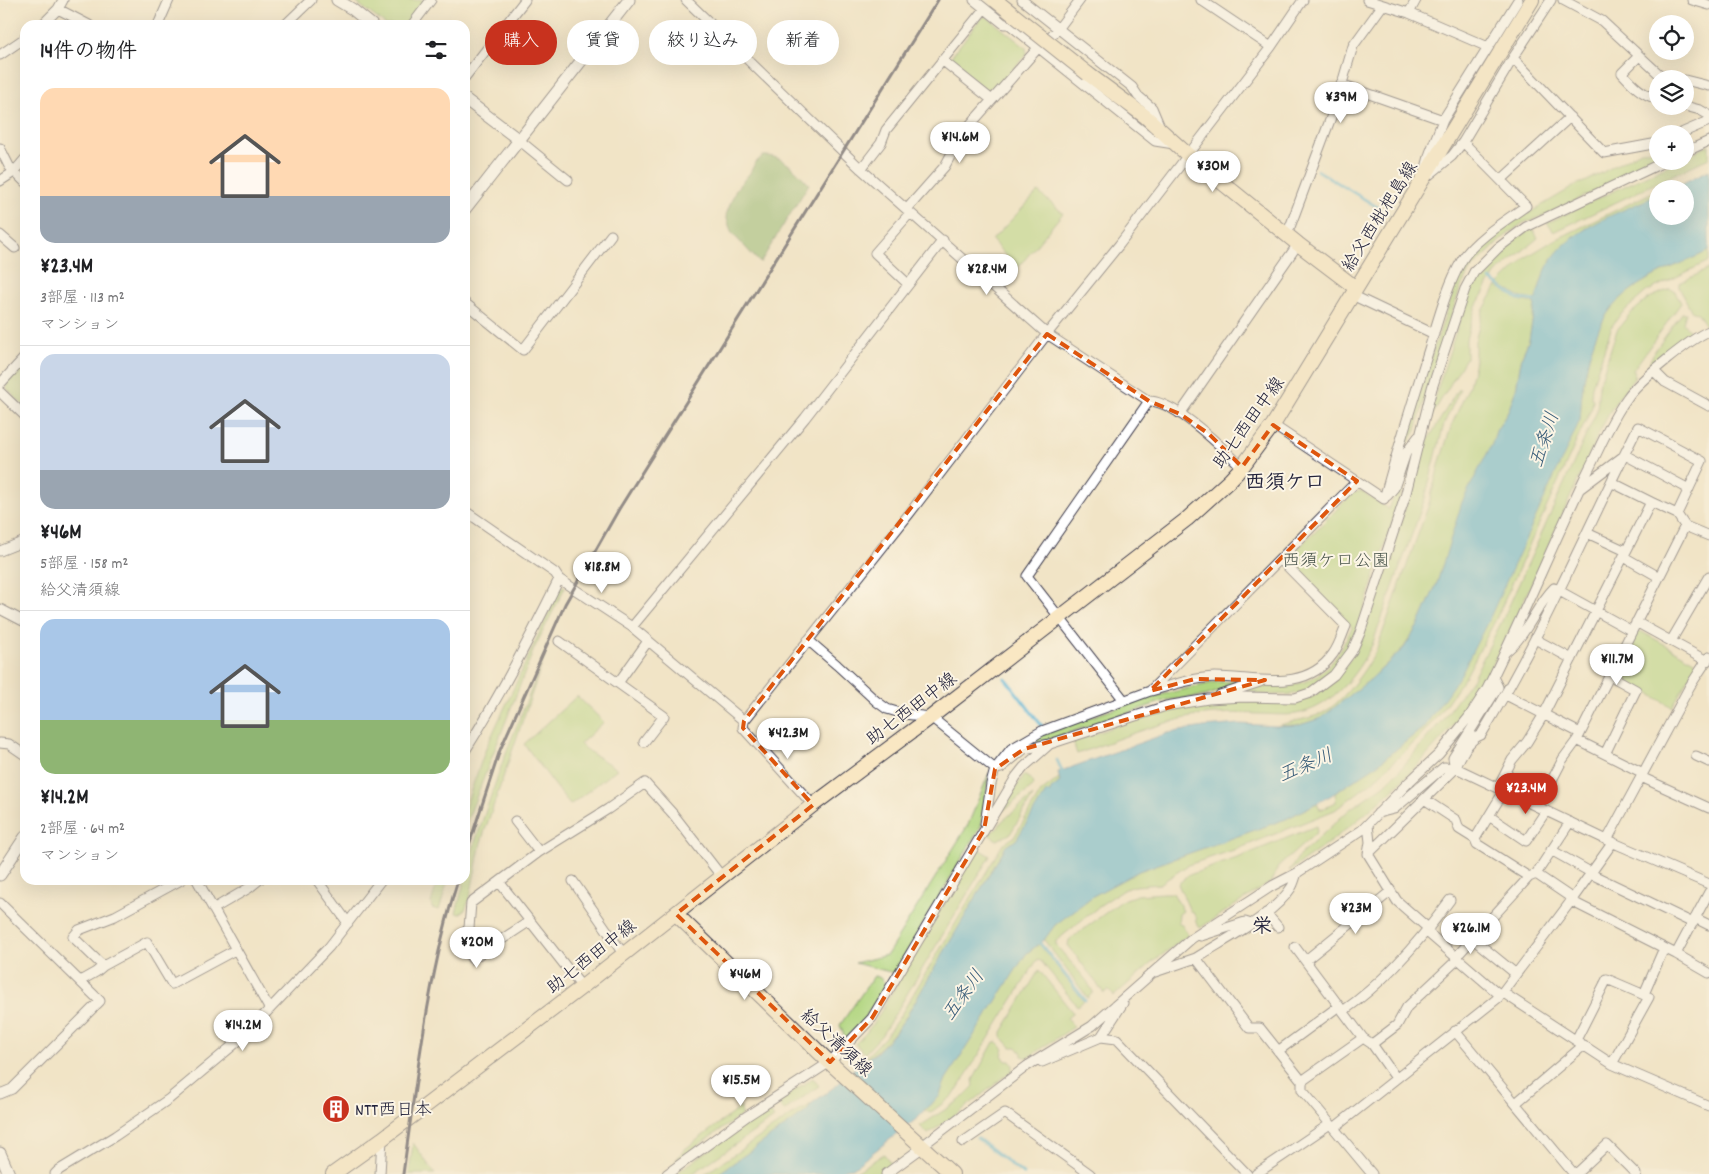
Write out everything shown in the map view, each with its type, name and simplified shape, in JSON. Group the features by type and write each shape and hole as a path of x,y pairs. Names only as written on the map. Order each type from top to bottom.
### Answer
{"main road":[{"name":"給父西枇杷島線","path":"990,4 1088,74 1161,130 1354,291 1532,0"},
{"name":"助七西田中線","path":"333,1174 624,955 813,806 1187,519 1230,480 1273,425 1354,291"},
{"name":"給父清須線","path":"676,914 832,1064 952,1174"}],"street":[{"path":"47,20 58,9 63,0"},
{"path":"160,20 169,0"},
{"path":"290,20 311,0"},
{"path":"337,0 366,20"},
{"path":"416,20 431,0"},
{"path":"470,71 525,0"},
{"path":"470,203 629,0"},
{"path":"686,0 861,169 1047,334 1149,401 1156,401 1180,414 1209,434 1242,466"},
{"path":"974,0 990,4 1004,24 1009,24 1155,141 1177,144"},
{"path":"1022,0 1132,87 1138,96 1152,108 1161,130"},
{"path":"908,284 875,254 945,166 962,134 1038,48 1058,29 1080,0"},
{"path":"1201,0 1271,47"},
{"path":"813,806 743,728 744,721 909,514 1047,334 1119,245 1271,47 1303,0"},
{"path":"1367,0 1409,13 1488,47"},
{"path":"1409,13 1416,0"},
{"path":"1423,180 1430,153 1443,120 1518,0"},
{"path":"1423,180 1452,156 1463,142 1513,58 1551,0"},
{"path":"1563,0 1602,21 1655,70"},
{"path":"1692,0 1709,6"},
{"path":"861,169 881,143 886,130 990,4"},
{"path":"1180,414 1293,240 1353,46 1382,6"},
{"path":"58,9 79,20"},
{"path":"0,55 20,41"},
{"path":"1639,56 1622,73 1635,87 1649,96"},
{"path":"1513,58 1604,153 1649,145"},
{"path":"942,60 992,100"},
{"path":"1694,82 1709,86"},
{"path":"1341,84 1443,120"},
{"path":"470,102 568,180"},
{"path":"1694,109 1709,115"},
{"path":"1501,180 1570,117"},
{"path":"1694,128 1709,121"},
{"path":"1694,148 1709,140"},
{"path":"1384,499 1402,434 1434,334 1448,292 1463,259 1484,236 1526,206 1463,142"},
{"path":"0,148 14,172 20,177"},
{"path":"0,181 14,172 20,165"},
{"path":"1208,698 1244,696 1295,698 1310,693 1334,675 1352,651 1360,633 1405,497 1432,388 1465,289 1474,272 1498,248 1526,227 1649,169"},
{"path":"0,234 15,248"},
{"path":"470,307 523,350 610,235"},
{"path":"632,627 805,418 943,240"},
{"path":"1354,291 1434,334"},
{"path":"886,1174 921,1145 1027,1066 1092,1026 1191,939 1272,886 1297,873 1368,825 1440,754 1469,717 1493,677 1580,489 1628,396 1654,371 1691,342 1709,331"},
{"path":"0,384 20,362"},
{"path":"1654,371 1665,382 1709,406"},
{"path":"0,392 20,411"},
{"path":"1124,700 1027,576 1149,401"},
{"path":"1273,425 1384,499"},
{"path":"1368,854 1456,768 1458,761 1474,737 1481,735 1506,695 1561,591 1638,427 1702,461 1677,514"},
{"path":"1384,499 1394,488 1406,453 1421,433"},
{"path":"1580,489 1624,454"},
{"path":"1624,454 1689,488"},
{"path":"1150,691 1357,481"},
{"path":"1611,482 1677,514 1685,526 1709,536"},
{"path":"1476,839 1501,790 1512,760 1527,742 1544,714 1651,502"},
{"path":"470,514 560,579 632,627 744,721"},
{"path":"1489,816 1526,841 1563,759 1578,736 1685,526"},
{"path":"1587,533 1625,554 1659,577"},
{"path":"0,551 20,543"},
{"path":"984,830 995,769 1011,749 1042,731 1150,691 1195,679 1215,677 1292,680 1308,675 1324,664 1334,654 1346,626 1280,559"},
{"path":"1671,641 1709,576"},
{"path":"470,743 522,654 560,579"},
{"path":"1256,1174 1332,1126 1396,1078 1501,994 1591,873 1610,841 1642,775 1690,686 1708,659 1671,641 1596,611 1554,588 1547,595 1515,644 1504,653"},
{"path":"1700,591 1709,597"},
{"path":"0,608 20,619"},
{"path":"1535,639 1572,659"},
{"path":"808,640 887,709 904,714 930,717 995,769 1001,768 1024,749 1050,744 1166,706 1208,698 1265,680"},
{"path":"559,641 664,716 644,742"},
{"path":"618,683 648,641"},
{"path":"1605,754 1636,690 1609,675"},
{"path":"1456,768 1453,758 1498,688 1493,677"},
{"path":"1506,695 1544,714 1605,754 1642,775 1709,808"},
{"path":"0,743 9,744 20,752"},
{"path":"667,1174 747,1116 832,1064 872,1018 1016,777 1024,767 1050,744"},
{"path":"1696,756 1709,762"},
{"path":"1378,814 1394,809 1444,767 1456,768 1610,841 1709,884"},
{"path":"530,921 472,958 460,938 469,928 471,903 539,852 645,784 673,814 722,877"},
{"path":"1424,799 1456,820 1459,829 1476,839 1477,844 1572,900 1709,973"},
{"path":"515,821 539,852"},
{"path":"1372,1044 1397,1025 1407,1007 1457,958 1532,875 1570,822"},
{"path":"1368,825 1370,842 1368,854 1397,901 1457,958 1501,994 1612,1064 1709,1106"},
{"path":"0,875 20,845"},
{"path":"1551,850 1591,873 1694,921 1709,925"},
{"path":"1150,974 1196,958 1251,924 1283,898 1292,887 1297,873"},
{"path":"574,881 624,955"},
{"path":"500,882 582,987"},
{"path":"103,966 73,937 79,930 115,916 172,885"},
{"path":"199,885 268,1008"},
{"path":"213,909 253,885"},
{"path":"321,885 348,923"},
{"path":"55,1174 169,1099 243,1037 268,1008 312,966 377,885"},
{"path":"1306,960 1391,891"},
{"path":"1676,954 1709,892"},
{"path":"1278,1051 1341,1009 1366,995 1428,930 1450,900"},
{"path":"0,903 100,1001 12,1089 0,1094"},
{"path":"1266,912 1278,927"},
{"path":"1191,939 1244,922 1251,924"},
{"path":"1473,939 1516,974"},
{"path":"80,981 147,942 172,984 235,950"},
{"path":"1295,947 1363,1038 1372,1044 1396,1078"},
{"path":"1644,994 1664,948"},
{"path":"1196,958 1249,1028 1260,1028 1302,1081 1302,1090 1372,1174"},
{"path":"1576,1040 1607,979 1649,997 1612,1064"},
{"path":"1101,1038 1127,996"},
{"path":"1455,1031 1575,1174 1607,1145 1636,1174"},
{"path":"1027,1066 1101,1038 1117,1040 1247,1174"},
{"path":"1302,1081 1363,1038"},
{"path":"1516,1103 1584,1045"},
{"path":"963,1142 1005,1113 1090,1174"},
{"path":"380,1174 382,1139"},
{"path":"0,1153 10,1174"}],"highlighted area":[{"path":"1047,334 1149,401 1180,414 1209,434 1242,467 1273,425 1357,481 1150,691 1195,679 1265,680 1024,749 995,769 984,830 872,1018 830,1062 676,914 813,805 743,728 744,721"}],"green space":[{"path":"353,0 426,0 411,20 379,20"},
{"path":"986,16 1026,48 1027,54 994,90 987,92 951,62 950,58 981,18"},
{"path":"1709,145 1709,158 1694,165 1694,152"},
{"path":"1649,150 1649,165 1543,216 1523,223 1503,238 1470,270 1460,289 1428,386 1416,431 1402,452 1423,380 1454,290 1466,262 1495,233 1578,184 1587,181 1641,151"},
{"path":"763,156 770,156 783,161 809,184 760,263 731,232 726,215 736,189 750,173 755,163"},
{"path":"1658,170 1684,170 1663,180 1649,180 1649,187 1554,232 1547,223"},
{"path":"1038,192 1063,213 1017,269 992,240"},
{"path":"1649,194 1649,199 1585,229 1543,276 1536,299 1519,297 1499,284 1528,256 1551,242"},
{"path":"1533,229 1538,238 1496,273 1476,306 1466,339 1466,358 1425,427 1466,301 1478,279 1502,250 1511,242"},
{"path":"1709,251 1709,261 1646,292 1620,315 1612,326 1592,386 1592,407 1496,619 1467,674 1419,738 1372,782 1335,810 1240,848 1188,865 1160,884 1135,886 1123,890 1102,904 1056,941 1056,945 1087,981 1093,992 1088,998 1044,940 1055,925 1093,896 1139,871 1286,819 1317,803 1320,810 1336,802 1335,793 1373,768 1424,727 1580,420 1582,390 1587,363 1604,319 1618,301 1638,285 1661,272"},
{"path":"1709,269 1709,324 1706,326 1698,313 1692,312 1679,287 1679,283"},
{"path":"1497,286 1518,300 1535,305 1529,340 1522,356 1516,389 1508,412 1496,431 1450,544 1437,583 1419,624 1404,647 1371,679 1321,718 1300,725 1277,726 1327,711 1351,688 1376,651 1428,507 1452,424 1469,386 1475,361 1475,341 1483,311"},
{"path":"1670,289 1675,291 1681,303 1633,370 1635,377 1617,400 1608,416 1516,616 1494,662 1476,693 1431,751 1404,779 1347,828 1289,871 1299,856 1350,809 1384,785 1399,771 1444,718 1473,678 1503,619 1597,411 1599,385 1617,330 1629,315 1649,298"},
{"path":"1682,313 1686,313 1683,323 1690,332 1688,337 1647,368 1654,352"},
{"path":"20,367 20,402 7,389 6,382"},
{"path":"1458,389 1460,389 1444,424 1425,498 1372,645 1358,668 1332,697 1309,711 1296,714 1212,714 1182,719 1151,727 1077,754 1073,742 1155,713 1188,705 1212,702 1299,701 1311,697 1328,686 1348,663 1363,637 1408,500 1421,452"},
{"name":"西須ケ口公園","path":"1414,446 1401,495 1357,630 1332,670 1314,686 1293,694 1231,693 1261,685 1284,686 1308,680 1327,667 1341,649 1352,627 1290,563 1290,556 1353,493 1361,491 1389,509"},
{"path":"565,587 534,649 470,813 470,793 486,748 560,588"},
{"path":"1642,632 1695,661 1696,666 1672,707 1619,676 1617,671 1636,633"},
{"path":"545,655 481,842 470,897 465,910 459,914 456,913 463,885 470,885 470,859 472,851 504,758"},
{"path":"1250,681 1205,696 1167,700 1032,745 1026,743 1057,728 1147,698 1216,682"},
{"path":"577,696 604,722 580,744 617,769 570,805 524,744"},
{"path":"989,773 981,826 894,973 855,963 887,955 968,825"},
{"path":"1024,775 1033,781 1034,786 998,815"},
{"path":"1059,778 1060,782 1050,792 1046,793 1016,840 1006,846 906,1017 886,1042 861,1062 885,1037 900,1016 1003,844 1014,837 1041,792"},
{"path":"1033,796 1010,834 997,840 988,834 998,828 1001,822"},
{"path":"1316,826 1317,832 1278,867 1271,882 1200,928 1178,884 1189,875 1240,857"},
{"path":"977,848 990,856 895,1014 881,1036 865,1053 855,1044 877,1018"},
{"path":"436,885 446,885 439,910 432,908 431,903"},
{"path":"1173,893 1183,911 1179,914 1178,923 1183,926 1188,935 1149,965 1114,996 1108,990 1104,993 1068,945 1069,940 1123,900 1137,895"},
{"path":"1039,944 1084,1001 1077,1006 1041,961 1037,960 954,1095 930,1113 924,1110 939,1097 946,1079 1026,954"},
{"path":"1039,970 1073,1013 1067,1018 1074,1027 1028,1058 1022,1056 1017,1047 1011,1047 1002,1037 1002,1032"},
{"path":"874,976 882,980 884,989 858,1028 845,1038 840,1025"},
{"path":"994,1042 997,1042 1004,1049 1002,1055 1006,1061 1010,1061 1013,1065 1012,1071 928,1134 920,1126 960,1100 974,1086 973,1080"},
{"path":"813,1078 819,1086 784,1111 778,1102"},
{"path":"812,1103 807,1111 718,1174 705,1174 801,1109"},
{"path":"741,1107 741,1116 675,1161 685,1149"},
{"path":"768,1109 774,1118 692,1174 675,1174"},
{"path":"413,1143 435,1174 409,1174"},
{"path":"884,1154 892,1165 879,1174 853,1174"}],"water":[{"name":"五条川","path":"1709,170 1709,251 1661,272 1638,285 1610,309 1604,319 1587,363 1582,390 1580,420 1491,615 1461,674 1424,727 1373,768 1330,796 1286,819 1139,871 1093,896 1055,925 1044,940 1026,954 946,1079 939,1097 919,1117 853,1168 846,1169 838,1174 718,1174 807,1111 812,1103 837,1085 861,1062 876,1053 894,1034 906,1017 1006,846 1016,840 1046,792 1050,792 1060,782 1058,772 1168,733 1240,724 1300,725 1321,718 1371,679 1404,648 1419,624 1437,583 1462,502 1492,444 1496,431 1508,412 1516,389 1522,356 1529,340 1535,305 1532,301 1536,299 1549,263 1561,248 1586,229 1649,199 1649,225 1694,225 1694,180 1688,180"}],"waterway":[{"path":"1317,170 1387,213"},
{"path":"1490,279 1518,299 1536,301"},
{"path":"1005,678 1042,726"},
{"path":"1057,760 1063,773"},
{"path":"1039,942 1085,1000"},
{"path":"977,1138 1023,1174"}],"railway":[{"path":"470,842 500,750 565,604 619,509 938,0"},
{"path":"403,1174 424,1026 439,952 457,885"}],"place":[{"name":"NTT西日本","path":"336,1109"}],"district":[{"name":"西須ケ口","path":"1285,481"},
{"name":"栄","path":"1262,925"}]}
